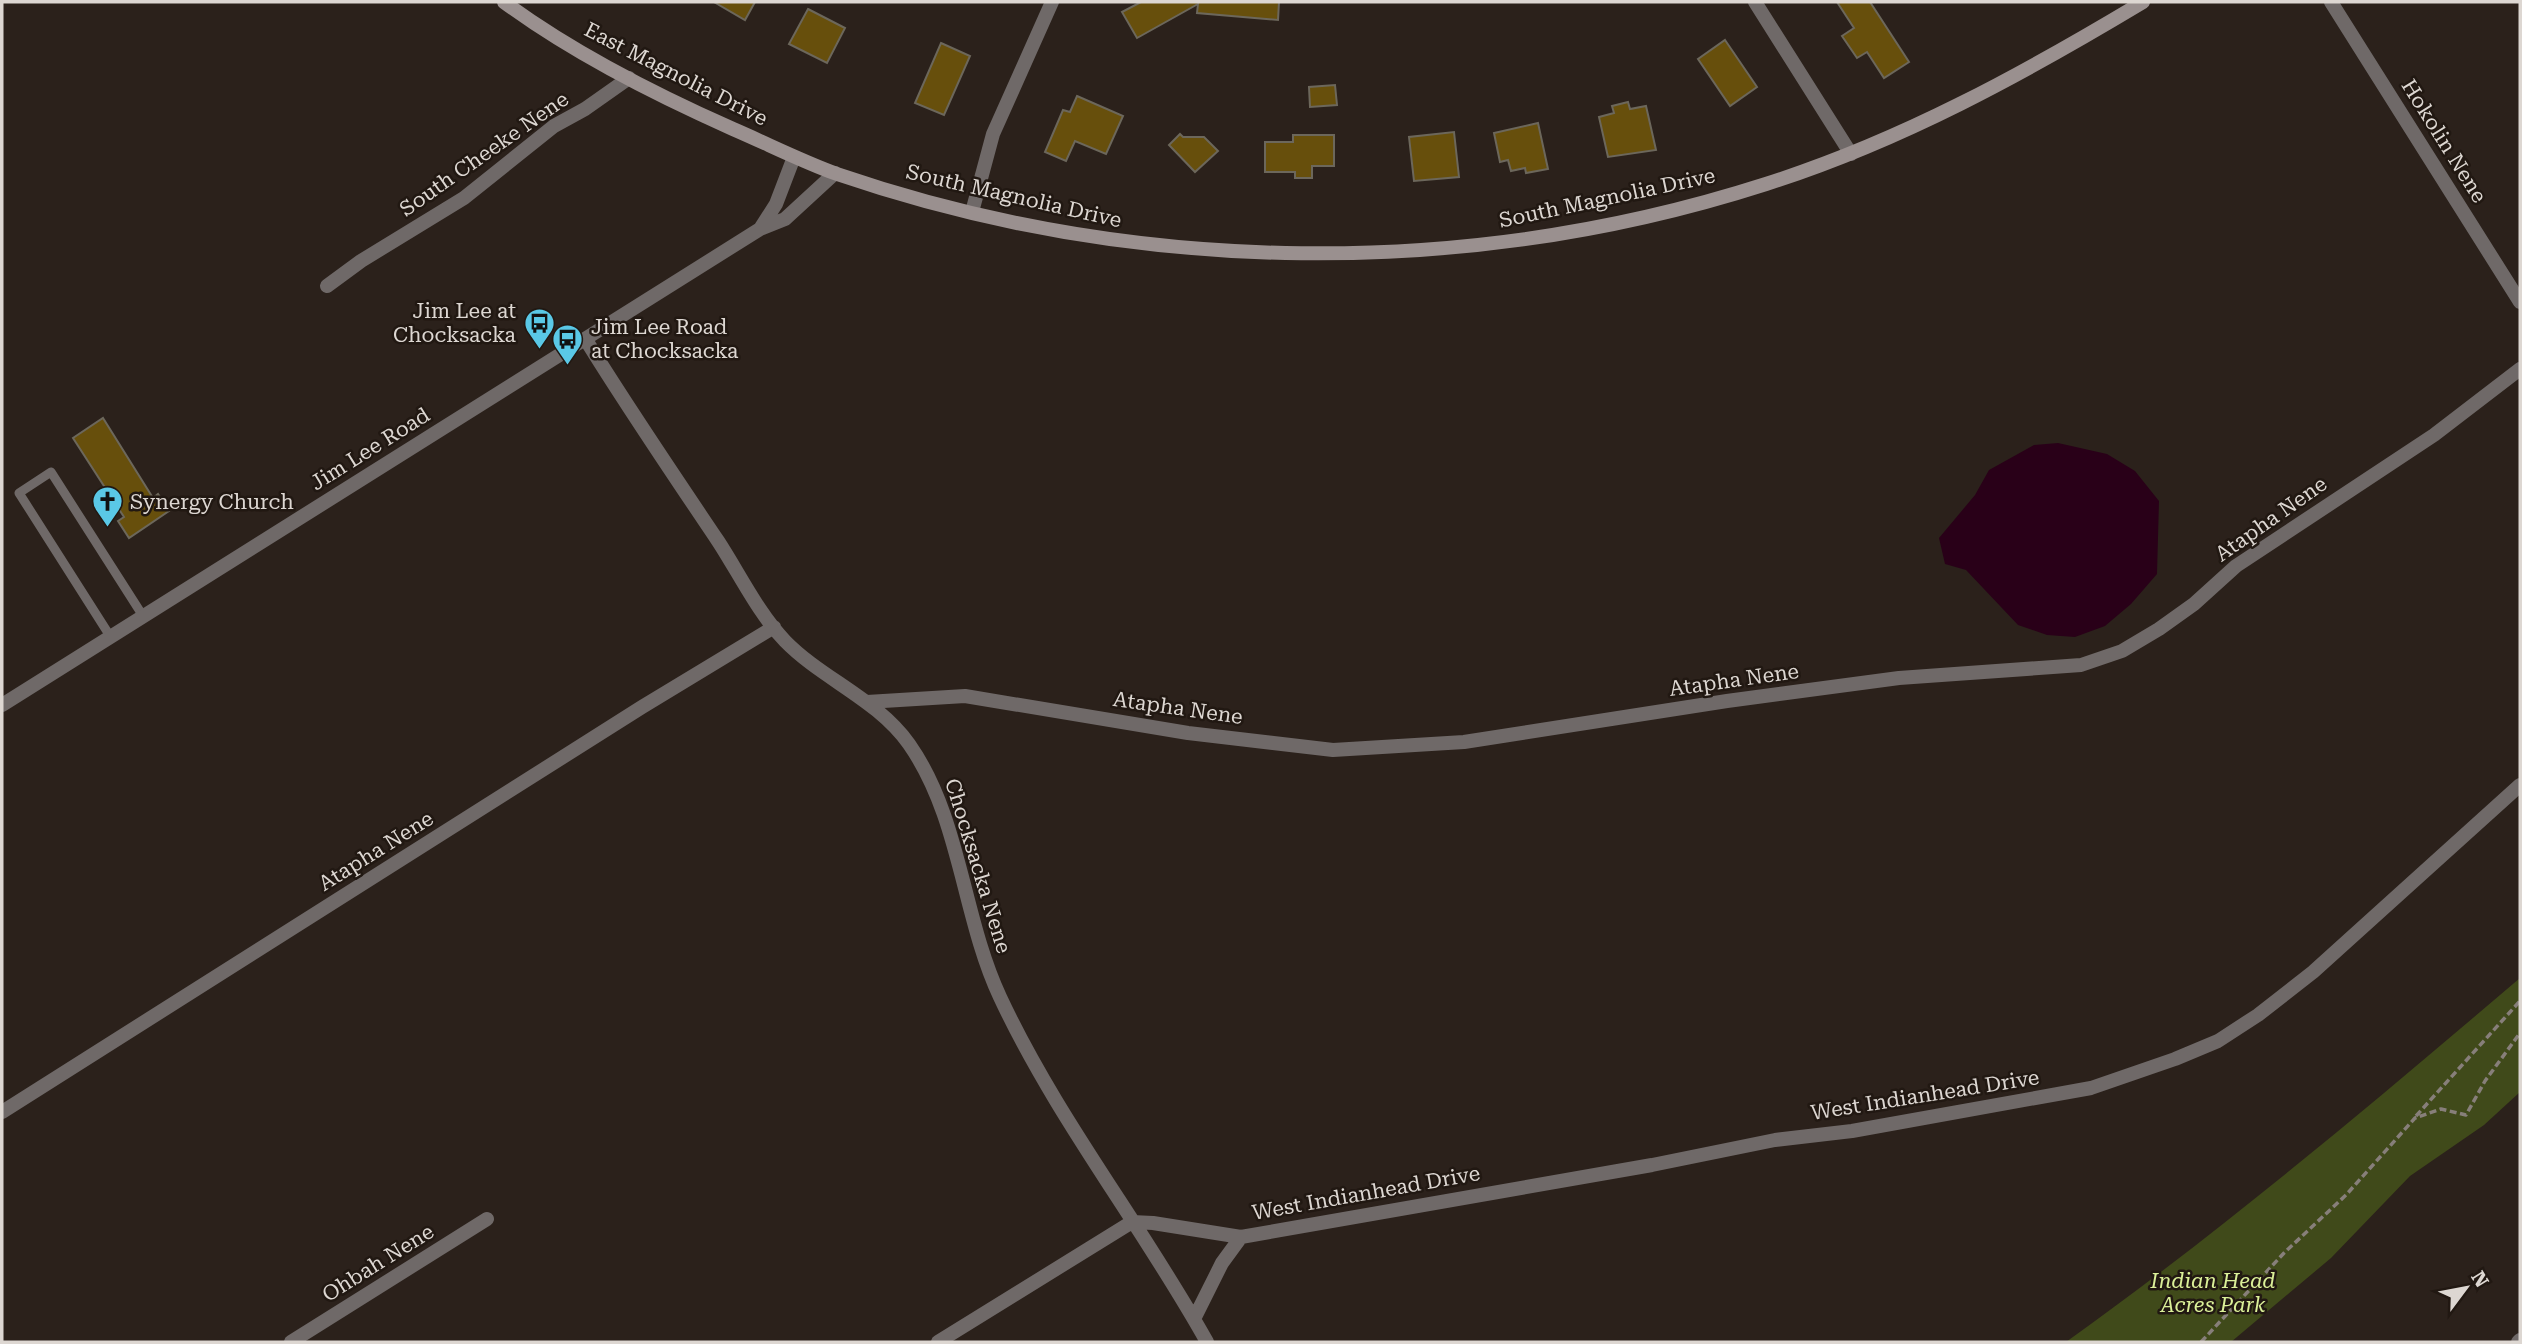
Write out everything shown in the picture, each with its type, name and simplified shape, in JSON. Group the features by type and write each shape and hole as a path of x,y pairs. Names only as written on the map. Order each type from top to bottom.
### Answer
{"main road":[{"name":"East Magnolia Drive","path":"504,2 629,78 794,157 835,173"},
{"name":"South Magnolia Drive","path":"835,173 972,212 1073,235 1144,245 1298,253 1489,244 1596,227 1766,184 1851,154 1974,98 2134,4"}],"street":[{"path":"972,212 993,134 1052,2"},
{"path":"1755,2 1851,154"},
{"name":"Hokolin Nene","path":"2331,2 2520,302"},
{"name":"South Cheeke Nene","path":"327,286 361,261 464,198 554,126 585,109 629,78"},
{"name":"Jim Lee Road","path":"760,229 776,204 794,157"},
{"name":"Jim Lee Road","path":"2,705 760,229 785,219 814,196 835,173"},
{"name":"Chocksacka Nene","path":"586,340 660,458 774,627 807,659 867,702 908,742 935,790 976,939 1016,1033 1060,1110 1207,1342"},
{"name":"Atapha Nene","path":"867,702 965,696 1188,733 1333,750 1381,749 1464,743 1727,701 1899,678 2081,665 2122,651 2159,629 2194,604 2236,566 2434,435 2520,369"},
{"name":"Atapha Nene","path":"2,1112 774,627"},
{"name":"West Indianhead Drive","path":"1132,1222 1241,1237 1652,1165 1775,1140 1852,1131 2091,1088 2218,1041 2313,972 2520,785"},
{"name":"Ohbah Nene","path":"291,1342 487,1219"},
{"path":"938,1342 1132,1222"},
{"name":"West Indianhead Drive","path":"1194,1319 1222,1263 1241,1237"}],"lane":[{"path":"110,636 19,493 51,472 143,616"}],"path":[{"path":"2201,1342 2284,1253 2346,1195 2520,1001"},
{"path":"2415,1118 2441,1109 2466,1115 2520,1032"}],"green space":[{"name":"Indian Head Acres Park","path":"2520,978 2520,1092 2484,1125 2410,1176 2331,1258 2231,1342 2066,1342 2240,1210"}],"shaded area":[{"path":"2058,443 2107,454 2135,471 2159,501 2157,574 2131,604 2105,626 2075,637 2047,635 2018,625 1966,570 1945,564 1939,538 1975,495 1989,470 2034,445"}],"building":[{"path":"714,2 755,2 745,20"},
{"path":"1141,2 1279,2 1278,20 1197,13 1198,4 1137,38 1122,12"},
{"path":"1837,2 1870,2 1909,62 1884,78 1867,52 1857,58 1842,36 1854,28"},
{"path":"808,9 845,28 827,63 789,44"},
{"path":"1725,40 1757,87 1730,106 1698,59"},
{"path":"941,43 970,56 944,115 915,103"},
{"path":"1335,85 1337,105 1310,107 1309,87"},
{"path":"1077,96 1123,116 1106,154 1075,141 1066,161 1045,152 1063,110 1070,112"},
{"path":"1628,102 1630,109 1646,106 1656,150 1608,157 1599,117 1614,113 1612,106"},
{"path":"1538,123 1548,169 1526,173 1525,168 1511,171 1508,160 1500,162 1494,133"},
{"path":"1454,132 1459,177 1414,181 1409,137"},
{"path":"1180,134 1183,137 1204,137 1218,151 1195,172 1169,145"},
{"path":"1293,135 1334,135 1334,166 1312,166 1312,178 1295,178 1295,172 1265,172 1265,142 1293,142"},
{"path":"103,418 153,498 158,494 169,511 129,538 118,521 124,517 73,438"}],"place":[{"name":"Jim Lee at Chocksacka","path":"539,350"},
{"name":"Jim Lee Road at Chocksacka","path":"568,366"},
{"name":"Synergy Church","path":"107,529"}]}
